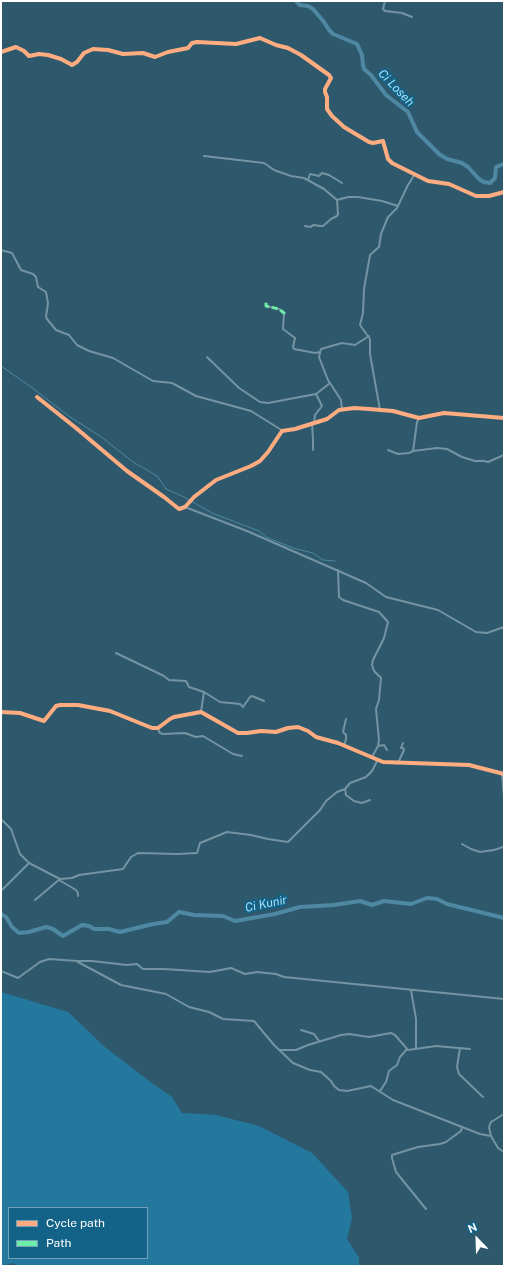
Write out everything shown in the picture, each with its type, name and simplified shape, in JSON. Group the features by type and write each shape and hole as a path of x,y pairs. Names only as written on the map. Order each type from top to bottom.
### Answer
{"street":[{"path":"385,1 383,7 384,11 402,13 412,17"},
{"path":"1,52 16,47 24,51 29,56 39,54 48,55 64,60 72,65 77,62 84,53 93,49 108,50 124,54 143,53 155,58 168,52 188,48 192,43 197,42 236,44 260,38 276,45 288,48 329,74 331,78 325,89 327,97 327,110 344,127 369,142 373,143 383,141 389,160 428,181 449,184 476,196 489,196 504,192"},
{"path":"204,156 264,162 274,170 291,176 302,177 324,189 337,200 337,216 330,219 323,226 305,226"},
{"path":"308,180 310,174 319,176 322,173 329,175 342,183"},
{"path":"380,410 370,354 370,339 360,325 363,313 364,289 369,259 373,252 379,247 381,234 386,222 398,206 415,174"},
{"path":"337,200 348,197 358,197 382,201 398,206"},
{"path":"1,250 12,253 21,270 33,274 36,277 38,287 46,292 48,303 47,319 56,330 69,335 77,345 89,351 114,358 153,381 172,383 196,396 251,411 283,431"},
{"path":"266,303 266,306 280,309 284,313 283,329 294,336 294,348 315,353 320,352 321,349 342,343 355,345 368,336"},
{"path":"320,352 320,361 330,383 341,400 342,410"},
{"path":"207,357 239,388 260,402 268,403 316,394 330,383"},
{"path":"313,450 314,416 322,406 316,394"},
{"path":"37,398 76,428 127,471 177,508 184,507 191,499 216,480 260,461 268,452 278,435 283,431 295,429 327,419 337,411 358,408 393,411 419,418 444,414 504,418"},
{"path":"413,451 417,422 419,418"},
{"path":"388,450 392,453 398,454 437,448 447,449 462,457 488,462 504,455"},
{"path":"184,507 247,531 338,570 368,584 386,598 438,610 476,632 486,633 504,627"},
{"path":"338,570 340,597 343,600 379,612 388,622 384,638 372,665 374,671 381,678 379,700 376,709 379,740 378,746 372,757"},
{"path":"116,653 164,676 168,680 186,681 189,686 204,692 217,700 240,704 243,707 252,696 264,701"},
{"path":"201,712 204,692"},
{"path":"1,712 20,713 44,721 56,706 78,705 110,711 152,728 158,728 174,717 201,712 238,733 261,731 276,732 288,728 298,727 316,737 329,740 385,763 469,765 503,774 504,798"},
{"path":"344,746 346,735 343,732 346,719"},
{"path":"158,728 160,733 163,734 185,733 196,737 203,736 233,754 242,756"},
{"path":"398,763 404,750 401,748 403,743"},
{"path":"378,746 384,745 387,750"},
{"path":"35,900 59,879 123,869 131,856 141,852 178,854 195,853 198,852 200,843 227,832 288,842 320,810 325,802 337,792 345,789 350,783 362,779 368,774 377,760"},
{"path":"345,789 346,795 352,800 362,803 370,800"},
{"path":"1,819 11,829 21,855 29,863 76,890 78,896"},
{"path":"462,844 480,852 504,848 504,841"},
{"path":"2,890 29,863"},
{"path":"1,971 18,978 44,960 49,959 92,961 127,965 137,964 143,969 210,972 231,968 245,974 257,972 270,973 284,977 504,999"},
{"path":"77,961 121,985 166,994 182,1004 209,1012 222,1019 254,1021 283,1054 298,1066 321,1072 339,1090 347,1091 371,1086 393,1100 480,1134 490,1136"},
{"path":"411,990 416,1018 416,1049"},
{"path":"301,1030 314,1034 319,1041"},
{"path":"278,1049 296,1050 319,1041 341,1035 349,1034 369,1037 390,1033 397,1037 407,1049"},
{"path":"380,1091 386,1082 389,1070 397,1064 400,1057 407,1049 436,1046 470,1049"},
{"path":"460,1048 457,1067 460,1074 483,1097"},
{"path":"283,1054 288,1050"},
{"path":"504,1114 491,1122 489,1127 490,1136 498,1148 504,1152"},
{"path":"426,1209 396,1172 392,1155 415,1148 446,1142 461,1131 462,1127"}],"shaded area":[{"path":"1,992 68,1012 105,1047 172,1097 182,1113 216,1115 259,1126 312,1153 348,1192 352,1218 347,1239 359,1258 359,1266 18,1266 13,1263 1,1266"}],"waterway":[{"name":"Ci Loseh","path":"296,1 300,5 308,6 313,9 333,34 357,44 362,55 364,69 371,75 386,95 408,112 417,132 439,154 447,159 462,163 479,179 490,183 495,178 496,167 504,164"},
{"path":"1,366 70,417 100,436 133,462 158,477 166,489 184,497 212,513 259,531 266,537 293,548 313,553 323,560 335,561"},
{"name":"Ci Kunir","path":"1,914 6,917 12,927 19,933 46,927 53,929 63,936 82,925 89,926 94,929 109,929 120,932 167,922 179,912 194,915 223,916 235,921 275,914 300,907 334,905 360,901 372,905 384,901 411,904 427,898 437,899 447,904 504,918"}],"marked path":[{"path":"266,303 266,306 279,309 284,313 284,316"}],"cycle path":[{"path":"1,52 16,47 24,51 29,56 39,54 48,55 61,59 72,65 77,62 84,53 93,49 108,50 123,54 143,53 155,57 168,52 188,48 192,43 197,42 236,44 260,38 276,45 288,48 301,55 329,75 331,78 325,92 327,97 327,109 332,116 344,127 369,142 373,143 383,141 388,159 392,163 428,181 449,184 476,196 489,196 504,192"},
{"path":"37,397 127,471 179,509 185,507 194,497 216,480 260,461 282,431 295,429 327,419 339,410 354,408 393,411 419,418 444,413 504,418"},
{"path":"1,712 20,713 44,721 56,706 78,705 110,711 152,728 158,728 174,717 201,712 238,733 261,731 276,732 288,728 298,727 308,731 316,737 338,743 383,762 469,765 504,774"}]}
